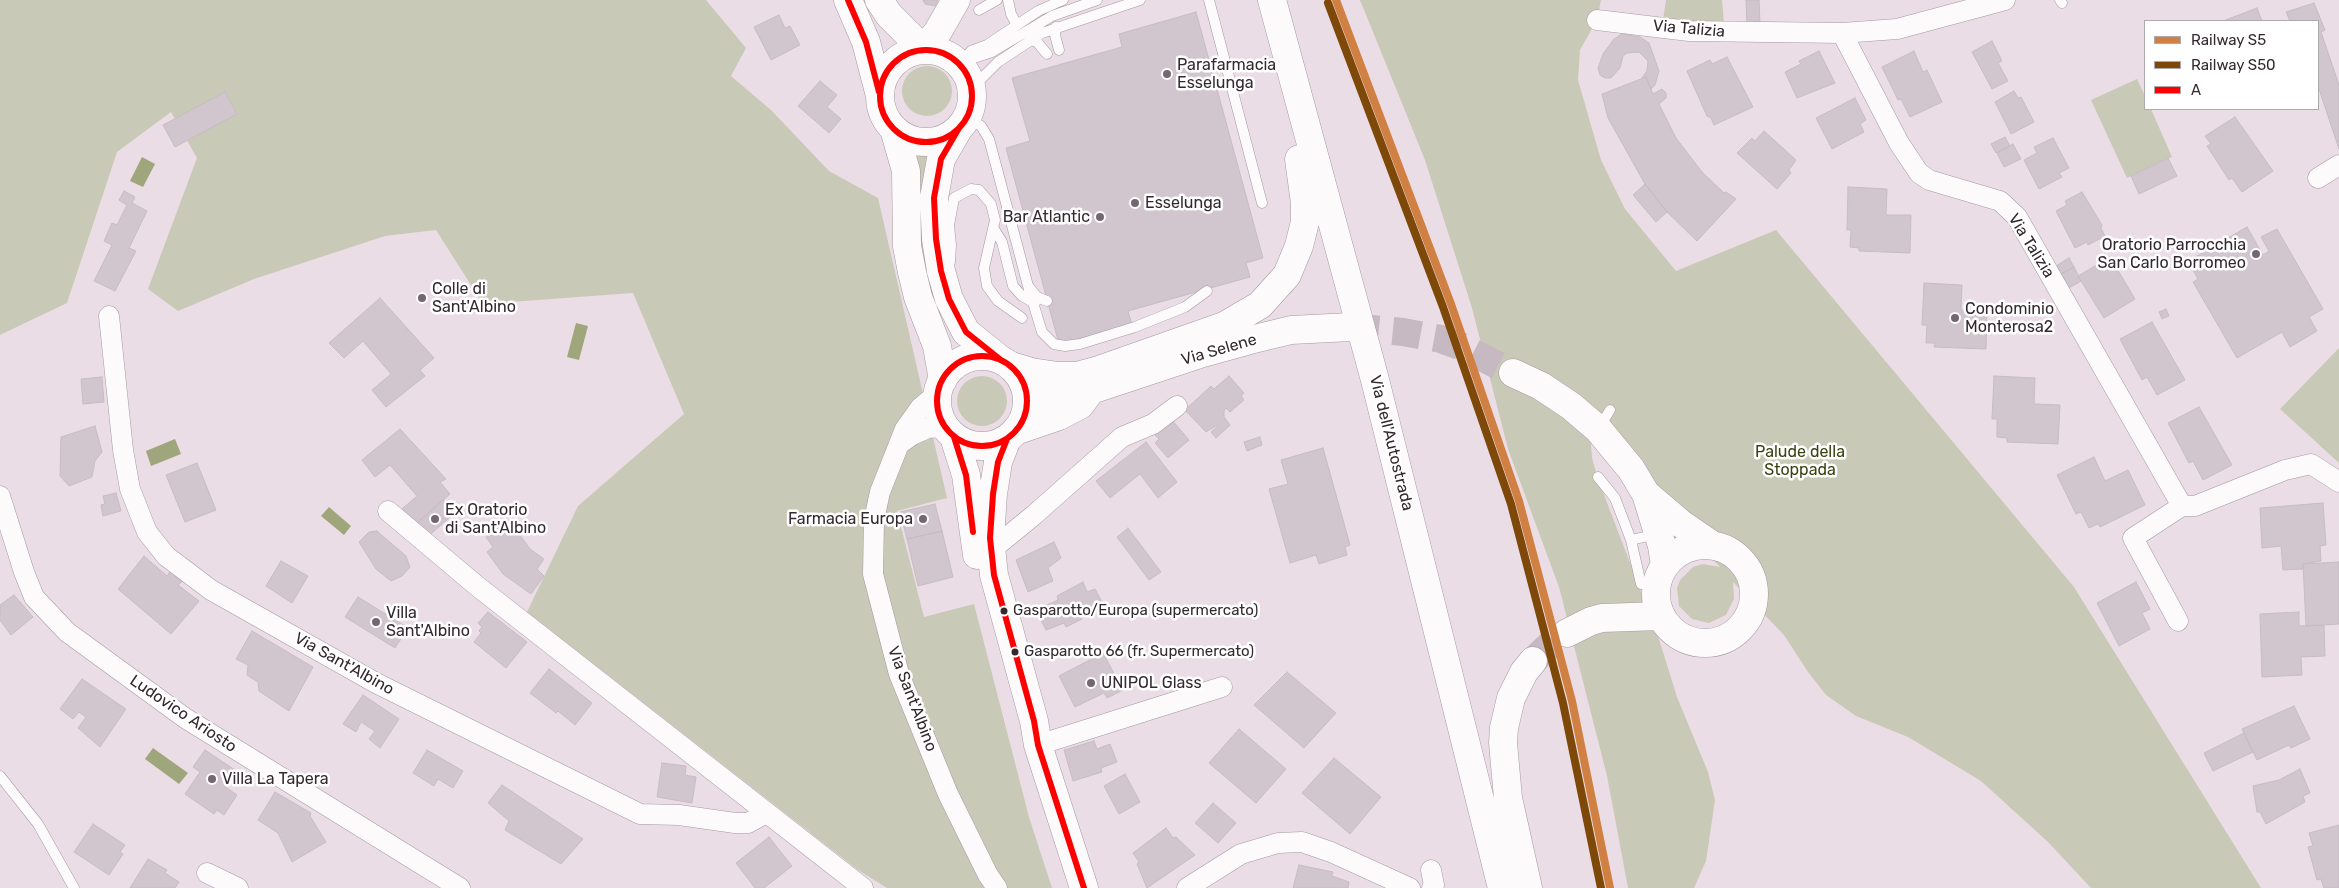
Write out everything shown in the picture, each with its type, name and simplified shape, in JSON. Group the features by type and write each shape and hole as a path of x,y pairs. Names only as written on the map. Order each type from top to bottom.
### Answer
{"main road":[{"path":"848,0 876,70 880,106 885,118 894,129 906,137 919,142 940,139 963,122"},
{"path":"879,0 889,15 923,49"},
{"path":"941,386 951,369 975,357 988,357 1030,372 1058,376 1076,376 1099,370 1224,326 1260,305 1287,275 1299,246 1305,222 1304,187 1299,158 1262,17 1260,0"},
{"name":"Via dell'Autostrada","path":"1272,0 1375,380 1502,888"},
{"path":"923,49 964,3"},
{"path":"959,63 956,39 964,3"},
{"path":"879,92 882,79 889,68 904,55 923,49 949,55 959,63 969,78 972,88 972,103 941,159 934,198 936,239 941,271 949,299 966,332 1006,363 1020,377 1026,390 1026,410 1012,435 995,478 990,519 990,551 999,597 1034,721 1038,745 1084,888"},
{"path":"894,129 906,171 907,246 912,272 937,346 941,386 940,416 950,432 966,475 974,543 994,628 1025,724 1030,736 1038,745"},
{"name":"Via Selene","path":"1026,390 1061,396 1090,392 1203,353 1250,340 1291,330 1351,327"},
{"path":"1513,373 1604,420 1646,494 1665,565"},
{"name":"Via Selene","path":"1012,435 1071,410 1080,405 1090,392"},
{"path":"950,432 966,444 980,446 994,445 1012,435"},
{"path":"1646,494 1680,523 1712,544 1727,549 1739,558 1749,570 1754,584 1754,599 1750,614 1742,627 1730,637 1715,642 1700,643 1675,633 1661,616 1656,602 1656,586 1665,565 1682,550 1696,545 1712,544"},
{"path":"1567,633 1579,626 1602,618 1661,616"},
{"path":"1528,888 1508,798 1503,743 1505,720 1511,698 1524,672 1534,661"}],"street":[{"name":"Via Talizia","path":"1597,20 1689,31 1842,33 1897,29 2005,0"},
{"name":"Via Talizia","path":"1842,33 1899,143 1919,173 1929,180 2000,201 2017,216 2182,506"},
{"path":"2318,178 2339,165"},
{"name":"Via Sant'Albino","path":"109,316 123,450 130,490 147,532 166,556 211,590 376,683 640,814 679,815 735,824 748,823 764,812"},
{"name":"Via Sant'Albino","path":"941,386 916,412 905,429 880,492 874,520 873,574 899,674 948,794 988,875 997,888"},
{"path":"990,551 1024,524 1122,437 1153,424 1177,406"},
{"path":"901,443 912,435 928,428 950,432"},
{"path":"2178,620 2133,538 2182,506 2195,506 2285,470 2311,464 2339,482"},
{"name":"Ludovico Ariosto","path":"0,496 24,572 34,597 67,632 185,718 460,888"},
{"path":"388,511 477,586 863,888"},
{"path":"990,519 1004,526 1024,524"},
{"path":"1038,745 1222,687"},
{"path":"1186,888 1241,854 1278,843 1302,842 1331,852 1410,888"},
{"path":"207,873 238,888"}],"lane":[{"path":"964,3 997,0"},
{"path":"1008,0 1011,14 1017,25"},
{"path":"1038,11 1042,0"},
{"path":"959,63 971,51 987,44 1038,11 1063,0"},
{"path":"959,63 992,52 1052,16 1097,0"},
{"path":"972,88 998,62 1030,40 1056,27 1140,0"},
{"path":"1209,0 1262,202"},
{"path":"1056,27 1055,35 1059,50"},
{"path":"1030,40 1037,42 1047,54"},
{"path":"963,122 981,126 989,139 1032,302 1045,337 1054,344 1069,346 1114,334 1195,301 1208,291"},
{"path":"941,271 948,267 951,259 949,225 954,198 971,188 979,190 991,204 995,220 986,257 985,280 990,292 998,301 1022,318"},
{"path":"994,229 1002,242 1013,286 1022,296 1032,302 1047,300 1037,297 1028,286"},
{"path":"1598,477 1615,498 1631,540 1641,584"},
{"path":"1631,540 1658,534"},
{"path":"0,776 38,824 74,888"}],"green space":[{"path":"0,0 706,0 746,48 731,76 771,110 829,171 878,198 947,498 897,511 924,617 974,604 1029,817 1052,888 887,888 858,870 527,612 578,506 684,414 633,293 483,304 436,230 385,236 254,279 178,311 148,289 197,158 171,112 117,152 67,303 0,335"},
{"name":"Palude della Stoppada","path":"1360,0 1601,0 1597,20 1580,50 1578,80 1601,160 1625,209 1676,271 1776,230 2074,587 2261,888 2091,888 2048,842 1981,781 1908,737 1856,716 1826,695 1808,672 1784,635 1733,582 1734,599 1726,615 1709,623 1692,619 1679,606 1677,588 1680,580 1693,567 1702,564 1720,567 1593,438 1591,445 1592,458 1598,479 1658,636 1677,697 1708,772 1715,800 1706,861 1694,888 1628,888 1607,776 1559,587 1508,449 1472,308 1425,160"},
{"path":"1666,0 1722,0 1724,24 1663,20"},
{"path":"922,66 932,66 945,73 952,86 952,96 945,109 932,116 922,116 913,112 906,105 902,96 902,86 906,77 913,70"},
{"path":"2137,79 2144,94 2144,110 2151,110 2172,157 2127,178 2091,100"},
{"path":"914,154 932,155 943,312 936,314 922,262"},
{"path":"2339,348 2339,463 2280,409"},
{"path":"987,376 1000,383 1006,391 1006,411 1000,419 992,425 977,426 964,419 958,411 957,396 964,383 972,377"}],"shaded area":[{"path":"142,157 155,164 143,187 130,181"},
{"path":"576,323 588,326 579,360 567,357"},
{"path":"175,439 181,454 151,466 146,451"},
{"path":"329,507 351,526 344,535 321,516"},
{"path":"153,748 188,773 179,784 145,759"}],"building":[{"path":"923,0 938,0 935,6 925,4"},
{"path":"1746,0 1759,0 1760,24 1747,24"},
{"path":"2314,3 2325,30 2321,32 2339,85 2339,149 2319,89 2319,20 2290,20 2286,12"},
{"path":"2257,8 2262,20 2226,20"},
{"name":"Esselunga","path":"1196,12 1263,258 1246,263 1250,277 1128,311 1132,325 1059,344 1006,148 1030,141 1012,78 1122,47 1119,34"},
{"path":"779,15 785,28 790,26 800,45 771,60 754,27"},
{"path":"1622,34 1640,37 1649,43 1659,71 1655,85 1651,89 1646,77 1642,78 1647,71 1648,61 1639,52 1627,53 1623,56 1620,68 1611,78 1605,78 1600,75 1598,68 1603,54 1614,39"},
{"path":"1992,41 2002,61 1998,63 2008,81 1992,89 1972,52"},
{"path":"1819,51 1835,83 1797,98 1785,72 1801,64 1799,61"},
{"path":"1914,51 1923,72 1927,70 1942,102 1910,117 1901,99 1898,100 1882,67"},
{"path":"1727,57 1753,107 1714,125 1711,118 1707,116 1687,71 1710,60 1712,64"},
{"path":"1646,77 1653,94 1662,89 1666,93 1666,98 1659,104 1676,138 1702,172 1724,193 1726,192 1736,199 1697,241 1667,212 1645,184 1608,118 1602,94"},
{"path":"820,81 837,95 827,107 841,119 829,133 798,106"},
{"path":"2014,91 2018,98 2021,97 2034,122 2011,134 1995,102"},
{"path":"225,92 237,114 175,147 163,125"},
{"path":"1855,98 1866,120 1860,124 1864,132 1832,149 1816,118"},
{"path":"2235,117 2273,171 2242,192 2232,178 2229,180 2207,146 2211,144 2205,136"},
{"path":"1764,131 1796,160 1789,170 1791,173 1777,189 1737,153 1752,138 1755,141"},
{"path":"2005,137 2010,146 1996,153 1991,144"},
{"path":"2053,138 2069,168 2059,173 2062,177 2039,189 2024,160 2037,153 2034,147"},
{"path":"2013,144 2021,159 2004,167 1997,153"},
{"path":"2168,158 2177,176 2139,194 2131,176"},
{"path":"1645,184 1667,212 1656,222 1633,195"},
{"path":"1848,187 1887,189 1886,215 1911,215 1910,253 1859,251 1859,248 1850,247 1851,230 1847,230"},
{"path":"124,191 135,197 132,203 147,211 129,248 136,251 115,291 94,281 112,245 104,241 112,223 117,225 127,205 119,200"},
{"path":"2082,192 2102,225 2101,228 2105,236 2088,245 2087,242 2075,248 2056,211 2067,205 2065,201"},
{"path":"2247,227 2263,255 2269,251 2261,237 2277,229 2323,309 2309,317 2317,331 2290,347 2282,332 2237,358 2193,282 2198,279 2188,261"},
{"path":"2110,257 2135,299 2104,318 2078,276"},
{"path":"2069,258 2074,267 2061,274 2056,266"},
{"path":"2074,267 2081,281 2069,288 2061,274"},
{"name":"Condominio Monterosa2","path":"1924,283 1962,285 1961,310 1987,311 1986,349 1934,347 1935,343 1926,343 1927,325 1922,325"},
{"path":"380,298 434,358 420,370 425,376 386,407 372,390 391,374 363,341 344,358 329,343"},
{"path":"2166,309 2169,316 2162,319 2159,312"},
{"path":"2152,322 2185,380 2157,395 2147,377 2142,380 2120,339"},
{"path":"1229,376 1244,393 1241,396 1244,400 1230,412 1226,408 1224,417 1230,425 1216,438 1211,432 1217,425 1206,432 1185,410 1211,386 1214,389"},
{"path":"1994,376 2035,378 2034,404 2060,405 2058,444 2007,442 2007,438 1997,437 1997,419 1992,419"},
{"path":"102,377 104,402 83,404 81,379"},
{"path":"2199,407 2232,465 2203,480 2193,461 2189,463 2168,423"},
{"path":"1171,419 1189,440 1168,458 1155,443 1159,439 1153,433"},
{"path":"95,426 102,452 95,461 92,477 69,486 60,476 61,437"},
{"path":"400,429 446,479 440,482 450,494 415,525 402,509 417,496 390,465 375,477 362,460"},
{"path":"1260,437 1262,445 1247,451 1244,442"},
{"path":"1146,442 1177,482 1158,498 1140,474 1110,498 1096,481"},
{"path":"1323,448 1350,545 1345,547 1347,555 1319,564 1316,555 1290,563 1269,489 1288,484 1281,460"},
{"path":"2094,457 2105,481 2128,470 2145,505 2100,527 2098,524 2089,528 2081,512 2076,514 2057,475"},
{"path":"197,463 216,510 185,522 166,475"},
{"path":"116,493 121,511 103,516 101,505 105,504 103,496"},
{"name":"Ex Oratorio di Sant'Albino","path":"443,500 455,513 426,538 415,525"},
{"path":"2323,503 2326,545 2320,546 2321,561 2303,564 2303,569 2283,570 2281,546 2262,548 2260,508"},
{"path":"935,504 942,531 907,539 900,512"},
{"path":"509,520 530,549 544,559 537,569 544,576 531,594 503,574 487,552 493,547 486,537"},
{"path":"1128,528 1161,572 1149,580 1117,537"},
{"path":"377,531 406,556 410,567 402,576 391,581 376,569 359,542 369,532"},
{"path":"942,531 953,577 918,586 907,539"},
{"path":"1054,542 1061,558 1048,568 1053,581 1028,592 1016,560"},
{"path":"144,556 167,576 172,569 184,580 178,585 199,601 171,634 118,589"},
{"path":"281,561 308,576 292,603 266,586"},
{"path":"2339,562 2339,624 2306,626 2303,564"},
{"path":"1083,582 1087,592 1095,589 1103,604 1080,615 1082,619 1066,627 1064,623 1046,630 1038,614 1049,609 1047,605 1058,600 1057,596"},
{"path":"2136,582 2150,609 2142,613 2150,629 2119,646 2097,603"},
{"path":"14,595 33,617 11,635 0,620 0,605"},
{"name":"Villa Sant'Albino","path":"358,597 408,628 395,648 345,617"},
{"path":"488,612 527,642 506,668 474,642 481,633 479,631 482,627 478,623"},
{"path":"2299,612 2299,626 2324,625 2325,656 2301,657 2302,675 2262,677 2260,614"},
{"path":"252,631 313,667 289,711 259,691 258,682 247,675 248,665 236,659"},
{"name":"UNIPOL Glass","path":"1103,653 1123,690 1107,698 1104,693 1075,707 1059,676"},
{"path":"549,669 592,703 575,725 558,711 556,713 530,693"},
{"path":"1287,672 1336,713 1304,748 1254,705"},
{"path":"82,679 126,709 100,747 78,728 86,717 79,712 73,719 60,709"},
{"path":"363,695 399,719 380,748 369,739 375,731 361,722 356,732 343,724"},
{"path":"2294,706 2310,739 2291,748 2289,745 2257,760 2242,729"},
{"path":"1239,729 1286,769 1256,803 1209,763"},
{"path":"2244,733 2253,752 2213,771 2204,753"},
{"path":"1094,741 1097,749 1110,744 1117,762 1101,768 1102,772 1073,781 1064,750"},
{"name":"Villa La Tapera","path":"205,750 235,770 224,786 237,795 224,815 217,810 214,814 185,794 200,772 193,767"},
{"path":"427,750 463,771 453,788 438,779 434,786 413,773"},
{"path":"1334,758 1381,797 1350,834 1302,793"},
{"path":"662,763 686,766 685,775 696,777 692,803 657,797"},
{"path":"2300,769 2310,793 2303,796 2305,802 2266,824 2260,812 2257,812 2253,786 2279,780"},
{"path":"1125,774 1140,802 1119,814 1104,786"},
{"path":"502,785 583,839 561,864 505,830 509,821 488,803"},
{"path":"275,792 311,813 310,816 326,842 292,862 278,833 258,820"},
{"path":"1213,803 1236,823 1218,843 1195,823"},
{"path":"93,824 125,845 120,852 123,854 109,875 74,852"},
{"path":"2339,825 2339,888 2324,888 2321,879 2317,880 2308,847 2313,846 2309,833"},
{"path":"1166,828 1173,838 1176,837 1195,855 1147,888 1137,864 1139,862 1133,853"},
{"path":"769,837 792,866 764,888 755,888 736,863"},
{"path":"148,859 167,870 165,873 179,882 175,888 130,888"},
{"path":"1299,865 1333,872 1332,876 1349,882 1348,888 1293,888"}],"tunnel":[{"path":"1351,327 1403,332 1441,339 1460,346 1513,373"},
{"path":"1533,661 1553,642 1567,633"}],"rail line":[{"name":"S5","path":"1336,0 1451,304 1519,501 1572,701 1610,888"},
{"name":"S50","path":"1328,3 1443,307 1511,504 1563,703 1601,888"}],"transit line":[{"name":"A","path":"848,0 866,42 879,92"},
{"name":"A","path":"926,50 944,53 959,63 969,78 972,96 969,114 959,129 944,139 926,142 908,139 893,129 883,114 880,96 883,78 893,63 908,53 926,50"},
{"name":"A","path":"959,128 941,159 934,198 936,239 941,271 949,299 966,332 1001,360"},
{"name":"A","path":"982,356 999,360 1014,369 1023,384 1027,401 1023,418 1014,433 999,442 982,446 965,442 950,433 941,418 937,401 941,384 950,369 965,360 982,356"},
{"name":"A","path":"954,437 966,475 973,532"},
{"name":"A","path":"1007,439 998,462 993,494 990,538 994,575 1034,721 1038,745 1084,888"}],"place":[{"name":"Parafarmacia Esselunga","path":"1167,74"},
{"name":"Esselunga","path":"1135,203"},
{"name":"Bar Atlantic","path":"1100,217"},
{"name":"Oratorio Parrocchia San Carlo Borromeo","path":"2256,254"},
{"name":"Colle di Sant'Albino","path":"422,298"},
{"name":"Condominio Monterosa2","path":"1955,318"},
{"name":"Ex Oratorio di Sant'Albino","path":"435,519"},
{"name":"Farmacia Europa","path":"923,519"},
{"name":"Gasparotto/Europa (supermercato)","path":"1004,611"},
{"name":"Villa Sant'Albino","path":"376,622"},
{"name":"Gasparotto 66 (fr. Supermercato)","path":"1015,652"},
{"name":"UNIPOL Glass","path":"1091,683"},
{"name":"Villa La Tapera","path":"212,779"}]}
